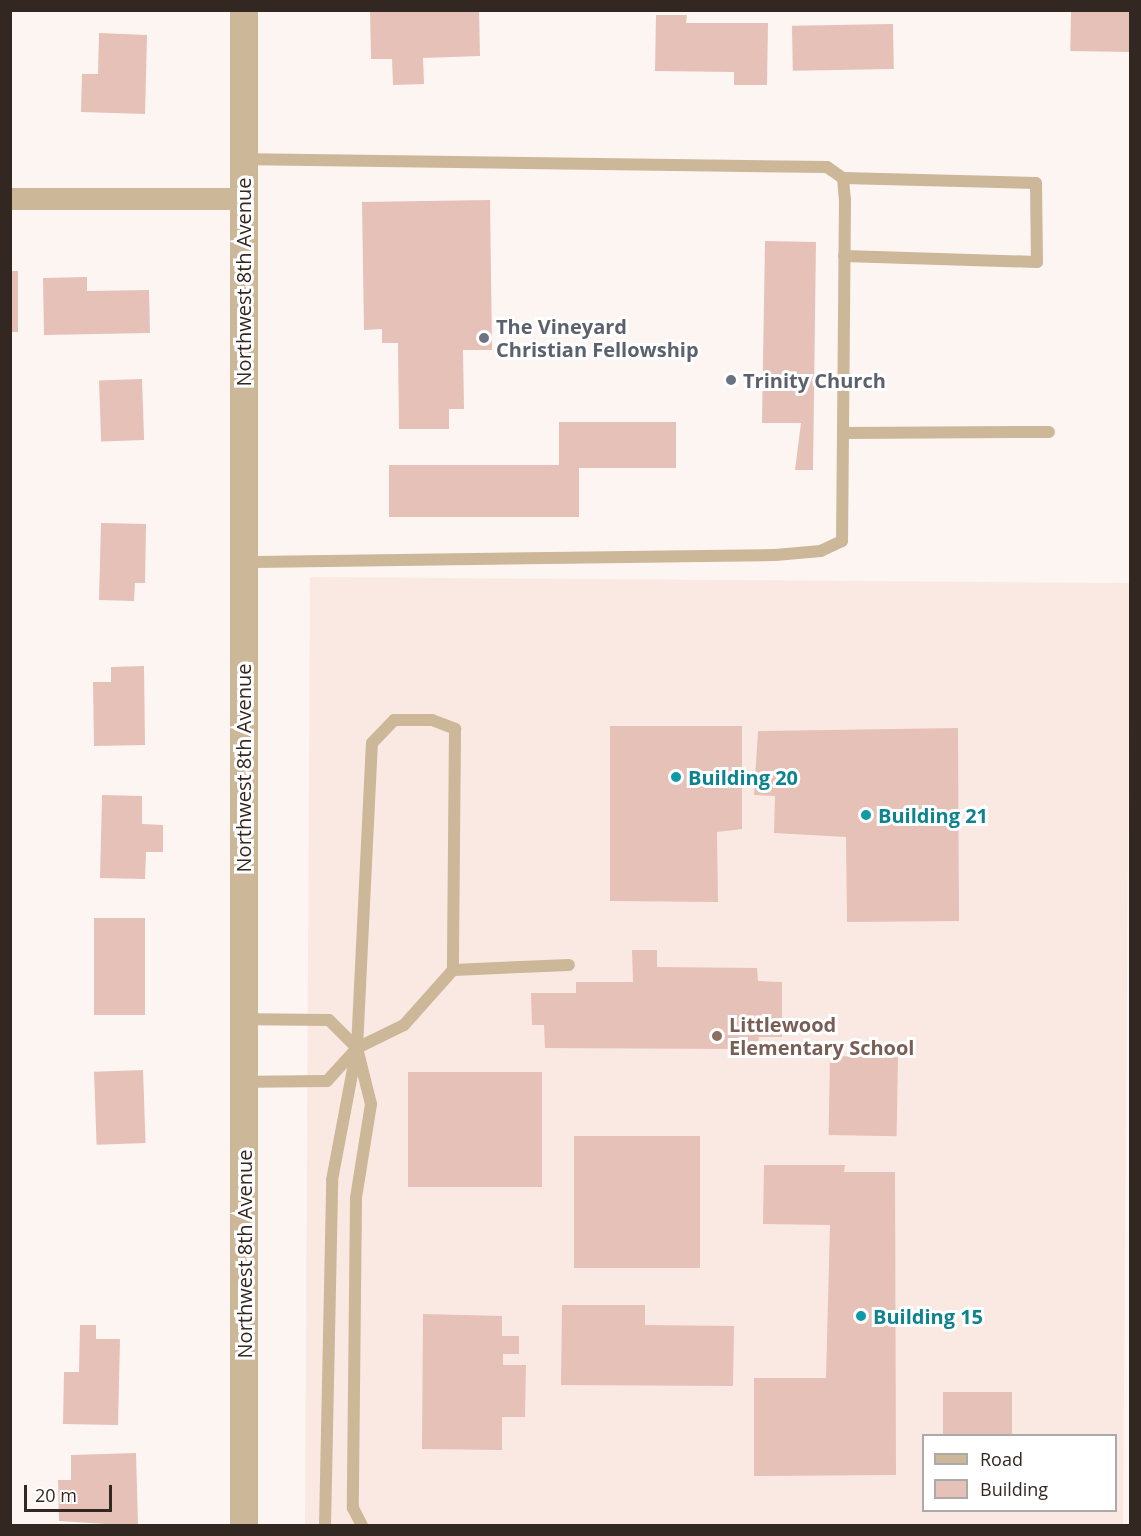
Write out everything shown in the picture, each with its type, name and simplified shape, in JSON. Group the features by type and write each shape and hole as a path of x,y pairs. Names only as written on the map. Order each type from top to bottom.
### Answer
{"street":[{"name":"Northwest 8th Avenue","path":"244,10 244,1526"},
{"path":"10,199 243,199"}],"lane":[{"path":"243,159 827,167 843,178 1036,183 1037,262 844,256"},
{"path":"243,562 821,551 843,541 843,178"},
{"path":"843,433 1049,432"},
{"path":"243,1082 327,1081 357,1048 404,1025 453,970 455,729 432,720 394,720 372,743 357,1048 332,1180 325,1526"},
{"path":"453,970 569,965"},
{"path":"243,1019 329,1020 357,1048 371,1104 356,1198 353,1508 362,1526"}],"shaded area":[{"name":"Littlewood Elementary School","path":"310,577 1130,583 1123,1525 305,1526"}],"building":[{"path":"370,10 479,10 480,56 423,58 424,84 393,85 392,59 371,59"},
{"path":"1071,11 1130,12 1129,52 1070,51"},
{"path":"656,15 687,15 686,23 768,23 767,85 734,85 734,72 655,71"},
{"path":"893,24 894,69 793,71 792,26"},
{"path":"99,33 147,35 145,114 81,112 82,74 98,74"},
{"path":"490,200 492,350 463,350 464,409 449,409 449,429 399,429 398,343 382,343 382,329 364,330 362,202"},
{"path":"765,241 816,242 813,470 795,470 801,423 762,423"},
{"path":"10,271 18,271 18,332 10,332"},
{"path":"87,277 87,291 149,290 150,333 44,335 43,278"},
{"path":"142,379 144,440 101,441 99,381"},
{"path":"559,422 676,422 676,468 579,468 579,517 389,517 389,465 559,465"},
{"path":"101,523 146,524 145,583 135,583 134,601 99,600"},
{"path":"144,666 145,745 94,746 93,682 111,682 111,667"},
{"name":"Building 20","path":"610,726 742,726 742,829 717,832 718,902 610,901"},
{"name":"Building 21","path":"958,728 959,921 847,922 846,837 774,833 775,796 754,795 758,731"},
{"path":"102,795 142,796 142,824 163,825 163,852 146,852 145,879 100,878"},
{"path":"94,918 145,918 145,1015 94,1015"},
{"path":"632,950 657,950 657,967 757,968 758,981 782,982 782,1037 759,1037 757,1055 731,1057 732,1049 545,1048 544,1025 532,1025 531,993 576,993 576,982 633,982"},
{"path":"830,1056 898,1057 897,1136 829,1135"},
{"path":"143,1070 146,1143 97,1145 94,1072"},
{"path":"408,1072 542,1072 542,1187 408,1187"},
{"path":"574,1136 700,1136 700,1268 574,1268"},
{"name":"Building 15","path":"764,1165 845,1165 844,1172 895,1172 896,1475 754,1476 754,1378 826,1378 830,1225 763,1224"},
{"path":"562,1305 645,1305 645,1325 734,1326 733,1386 561,1385"},
{"path":"423,1314 502,1316 502,1336 519,1336 519,1354 503,1354 503,1365 526,1365 525,1417 502,1417 502,1450 422,1449"},
{"path":"80,1325 96,1325 96,1339 120,1339 118,1425 63,1424 64,1372 79,1372"},
{"path":"943,1392 1012,1392 1012,1434 943,1434"},
{"path":"136,1453 138,1526 59,1521 58,1480 71,1480 71,1455"}],"place":[{"name":"The Vineyard Christian Fellowship","path":"484,338"},
{"name":"Trinity Church","path":"731,380"},
{"name":"Building 20","path":"676,777"},
{"name":"Building 21","path":"866,815"},
{"name":"Littlewood Elementary School","path":"717,1036"},
{"name":"Building 15","path":"861,1316"}]}
